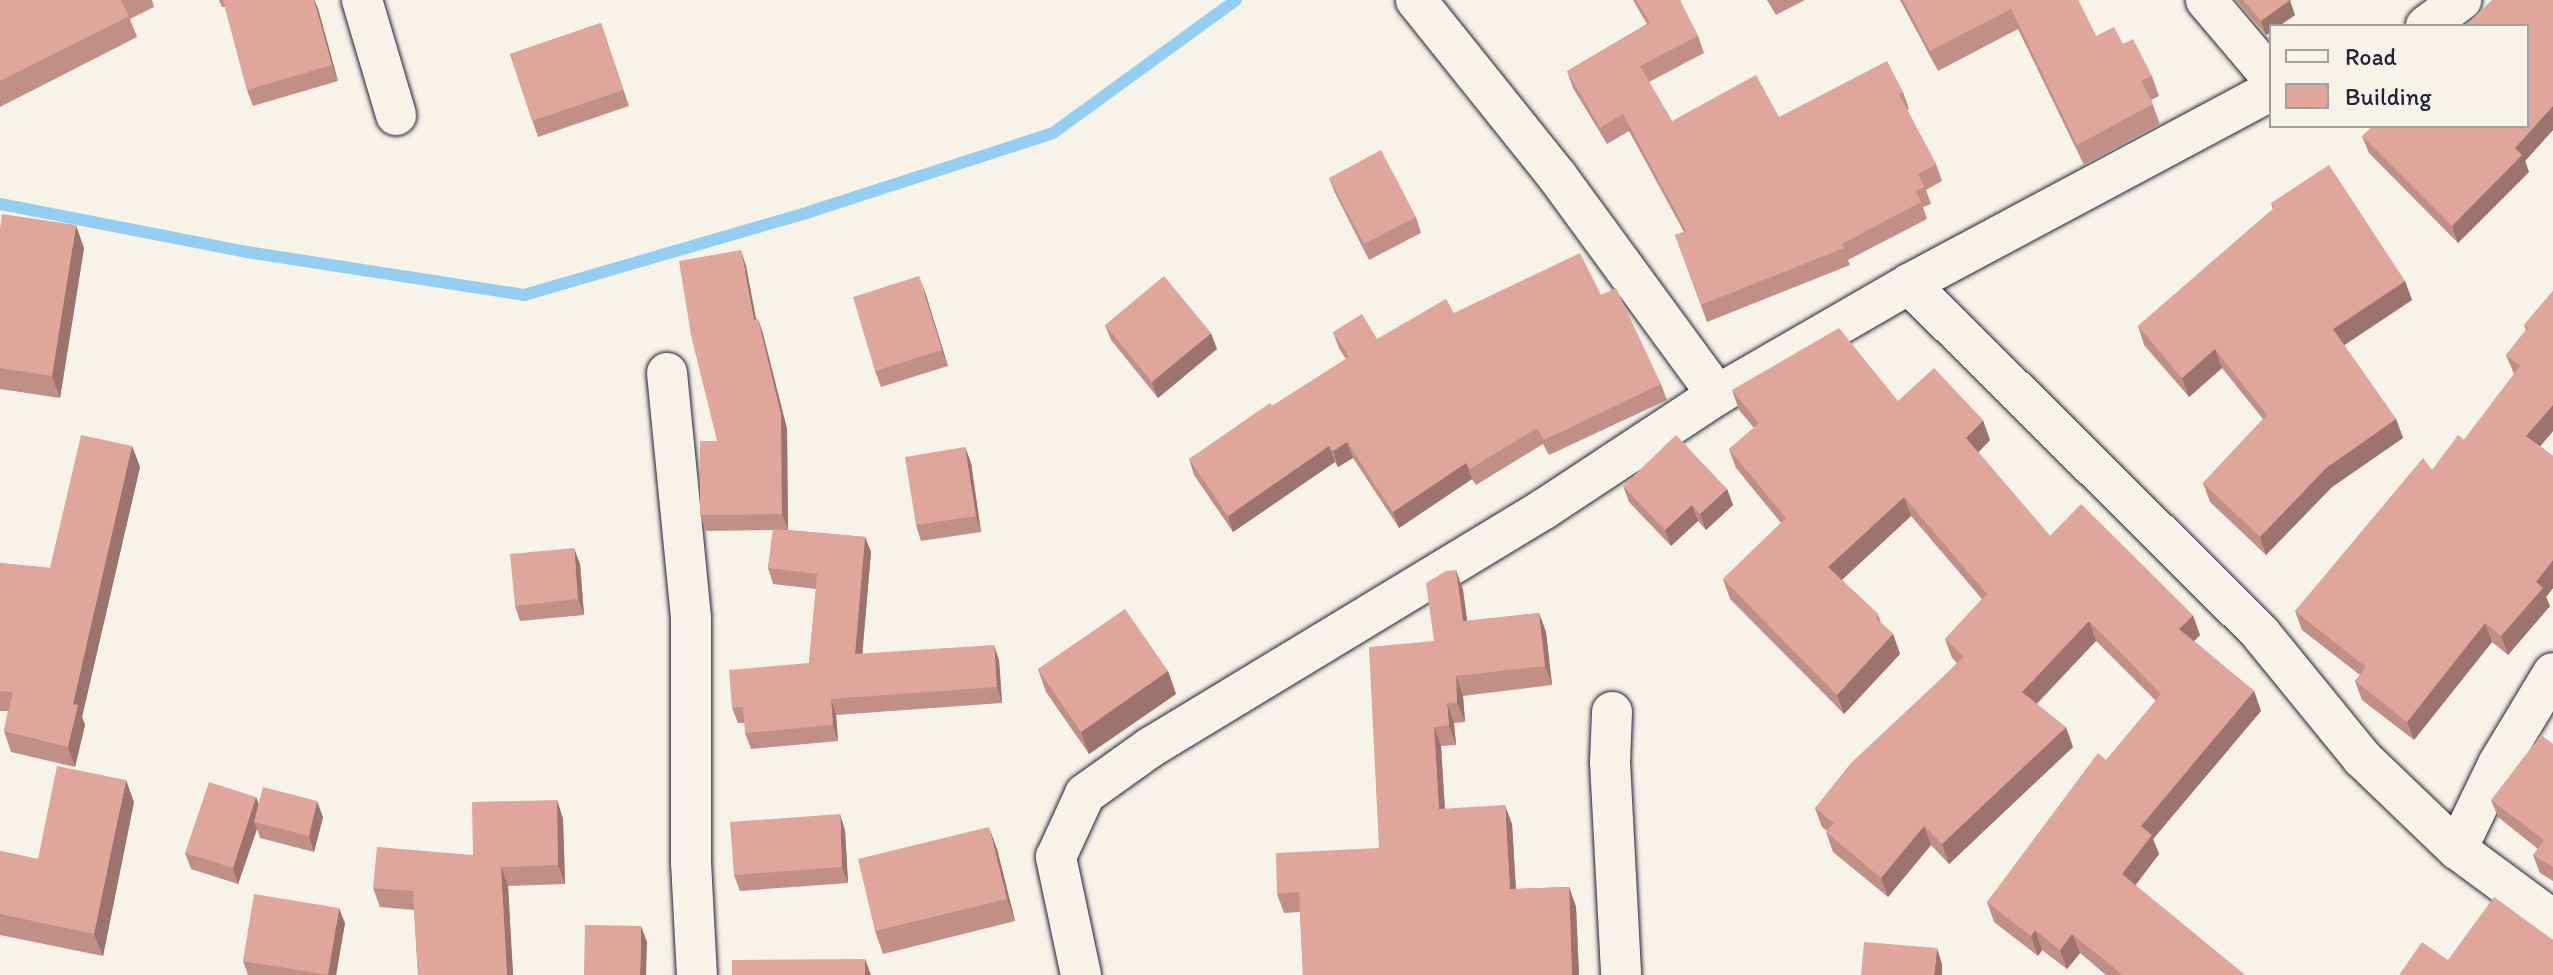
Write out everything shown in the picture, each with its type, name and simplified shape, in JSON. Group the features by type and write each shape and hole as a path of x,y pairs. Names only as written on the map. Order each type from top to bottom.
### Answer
{"street":[{"path":"362,0 396,115"},
{"path":"1416,0 1557,176 1717,395"},
{"path":"2206,0 2269,75"},
{"path":"2429,24 2461,0"},
{"path":"1081,975 1056,857 1085,794 1151,747 1351,623 1544,509 1717,395 1909,284 2269,92"},
{"path":"1909,284 2261,634 2362,758 2457,849 2553,920"},
{"path":"667,373 691,619 691,862 697,975"},
{"path":"2457,849 2498,764 2553,673"},
{"path":"1612,712 1610,762 1621,975"}],"building":[{"path":"0,0 121,0 129,16 0,81"},
{"path":"223,0 314,0 332,65 247,90"},
{"path":"1636,0 1680,0 1698,36 1640,66 1672,121 1756,75 1779,117 1887,61 1903,92 1899,94 1936,164 1918,174 1924,187 1916,191 1921,202 1842,244 1844,248 1701,305 1675,235 1686,231 1623,114 1600,128 1567,71 1650,23"},
{"path":"1903,0 2078,0 2096,36 2114,27 2123,44 2133,39 2152,76 2141,81 2153,104 2077,145 2011,9 1930,51"},
{"path":"2243,0 2290,0 2261,21"},
{"path":"2492,0 2553,0 2553,106 2515,148 2522,155 2452,226 2362,136 2371,128 2529,128 2529,24 2467,24"},
{"path":"601,23 623,90 532,121 510,54"},
{"path":"1381,150 1416,217 1364,244 1329,178"},
{"path":"2329,165 2405,281 2333,329 2396,419 2326,468 2260,537 2203,483 2267,415 2215,349 2182,378 2138,326 2274,208 2271,203"},
{"path":"2,214 76,225 52,376 0,368"},
{"path":"741,250 754,320 758,319 781,414 782,514 700,515 700,441 717,441 691,335 679,261"},
{"path":"1580,253 1601,295 1616,288 1661,384 1544,440 1537,428 1470,469 1466,463 1393,512 1347,442 1333,451 1329,446 1228,516 1189,459 1270,403 1272,406 1349,357 1333,332 1362,314 1377,339 1446,299 1454,313"},
{"path":"919,276 942,350 875,371 853,297"},
{"path":"1164,276 1211,333 1152,382 1105,325"},
{"path":"2553,291 2553,405 2526,436 2553,456 2553,560 2536,582 2543,588 2501,636 2485,623 2407,722 2355,681 2366,667 2295,611 2423,458 2432,470 2458,435 2464,440 2520,366 2506,355 2528,328 2524,325"},
{"path":"1839,328 1898,401 1934,368 1983,420 1966,438 2050,536 2081,504 2193,615 2179,629 2254,691 2141,826 2152,835 2122,874 2245,975 2123,975 2072,934 2060,950 2035,930 2031,936 1987,902 2098,753 2106,760 2161,694 2089,621 2022,692 2066,727 1942,844 1924,826 1881,878 1826,832 1834,823 1815,808 1851,763 1964,657 1945,639 1987,594 1904,497 1828,567 1878,614 1876,618 1893,634 1837,695 1723,579 1786,518 1729,449 1759,423 1732,390"},
{"path":"81,435 132,446 73,704 78,705 68,747 4,731 13,692 0,691 0,563 50,568"},
{"path":"1676,435 1727,489 1700,514 1692,505 1665,530 1623,486"},
{"path":"965,447 976,516 916,525 905,457"},
{"path":"773,529 865,537 855,654 994,645 997,687 831,699 833,725 745,733 743,707 732,708 729,670 809,663 817,574 768,568"},
{"path":"574,548 578,599 515,606 510,554"},
{"path":"1456,570 1463,621 1539,613 1545,666 1456,676 1457,702 1447,703 1449,725 1434,727 1439,809 1505,805 1510,889 1569,887 1572,975 1303,975 1299,892 1277,894 1276,853 1379,848 1369,647 1434,641 1426,583 1446,571"},
{"path":"1125,609 1168,671 1081,732 1038,669"},
{"path":"2541,735 2553,744 2553,867 2533,855 2544,840 2491,800"},
{"path":"57,766 126,780 94,934 0,914 0,851 38,859"},
{"path":"209,782 256,797 233,868 185,853"},
{"path":"263,787 317,801 309,836 254,822"},
{"path":"557,800 558,865 501,867 507,975 418,975 413,891 373,888 377,847 473,855 472,802"},
{"path":"840,814 842,867 734,875 730,822"},
{"path":"989,827 1007,899 875,931 858,859"},
{"path":"254,894 339,908 328,975 243,961"},
{"path":"2494,897 2553,940 2553,975 2399,975 2422,942 2448,960"},
{"path":"585,925 641,926 640,975 584,975"},
{"path":"1864,942 1937,948 1934,975 1861,975"},
{"path":"865,959 865,975 732,975 732,960"}],"waterway":[{"path":"0,204 247,252 524,295 809,212 1053,133 1236,0"}]}
